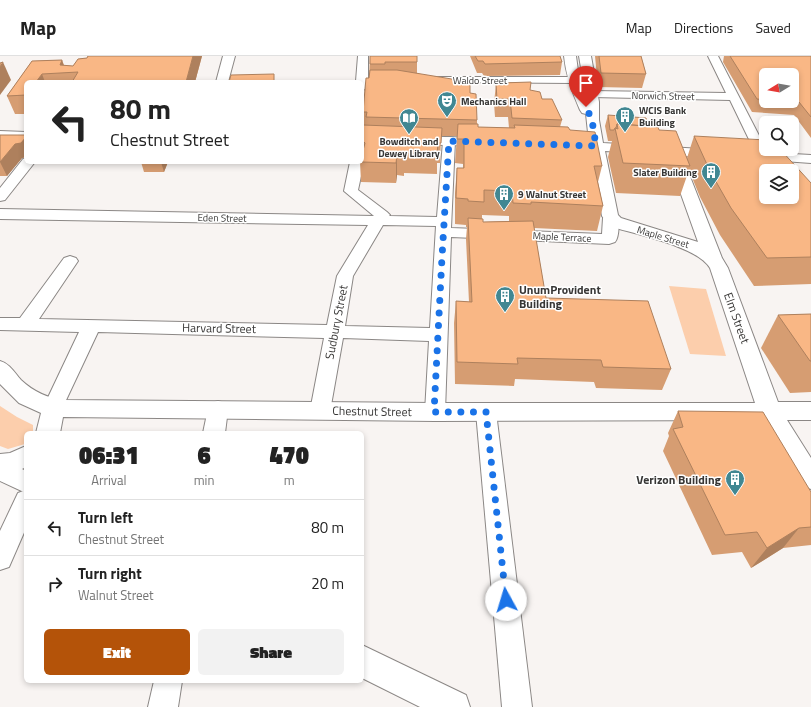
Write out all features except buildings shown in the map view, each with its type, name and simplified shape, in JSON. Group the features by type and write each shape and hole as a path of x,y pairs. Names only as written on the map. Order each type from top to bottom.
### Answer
{"main road":[{"path":"223,80 229,56"},
{"path":"570,56 573,80 592,120"},
{"path":"585,56 593,102 592,120 596,146 607,205 611,218"},
{"path":"0,135 24,136"},
{"path":"364,139 498,142"},
{"path":"0,141 24,140"},
{"path":"552,144 732,154"},
{"name":"Elm Street","path":"673,151 713,258 719,268 770,412 811,479"},
{"path":"747,155 759,156"},
{"path":"764,156 811,159"},
{"name":"Maple Street","path":"611,218 624,225 691,245 713,258"},
{"path":"0,369 24,396 47,416"},
{"name":"Chestnut Street","path":"47,416 74,409 434,412 811,411"},
{"path":"0,464 13,462 24,457"},
{"path":"0,469 24,482"},
{"path":"364,662 454,707"}],"street":[{"path":"362,80 363,56"},
{"path":"702,56 717,57 734,97 759,146"},
{"name":"Waldo Street","path":"417,80 573,80"},
{"path":"364,84 401,81"},
{"name":"Norwich Street","path":"592,94 734,97"},
{"path":"434,412 449,141"},
{"path":"764,156 771,164"},
{"path":"0,197 26,164"},
{"path":"357,164 351,191 382,215 380,220"},
{"name":"Eden Street","path":"0,214 380,220 445,227"},
{"name":"Maple Terrace","path":"445,227 609,239 611,218"},
{"name":"Sudbury Street","path":"320,410 336,333 345,276 380,220"},
{"path":"25,325 70,261"},
{"name":"Harvard Street","path":"0,324 217,328 336,333 439,335"},
{"path":"47,416 91,326"},
{"path":"214,431 218,410"},
{"path":"486,412 517,707"},
{"path":"0,560 24,505"},
{"path":"163,707 168,683"}],"shaded area":[{"path":"669,286 706,289 726,356 690,354"},
{"path":"0,406 33,425 33,431 24,431 24,444 8,449 0,446"}],"place":[{"name":"Mechanics Hall","path":"447,118"},
{"name":"WCIS Bank Building","path":"625,133"},
{"name":"Bowditch and Dewey Library","path":"409,135"},
{"name":"Slater Building","path":"711,189"},
{"name":"9 Walnut Street","path":"504,211"},
{"name":"UnumProvident Building","path":"505,313"},
{"name":"Verizon Building","path":"735,496"}],"route":[{"path":"506,600 486,412 434,412 436,398 449,141 596,146 592,120 586,107"}]}
